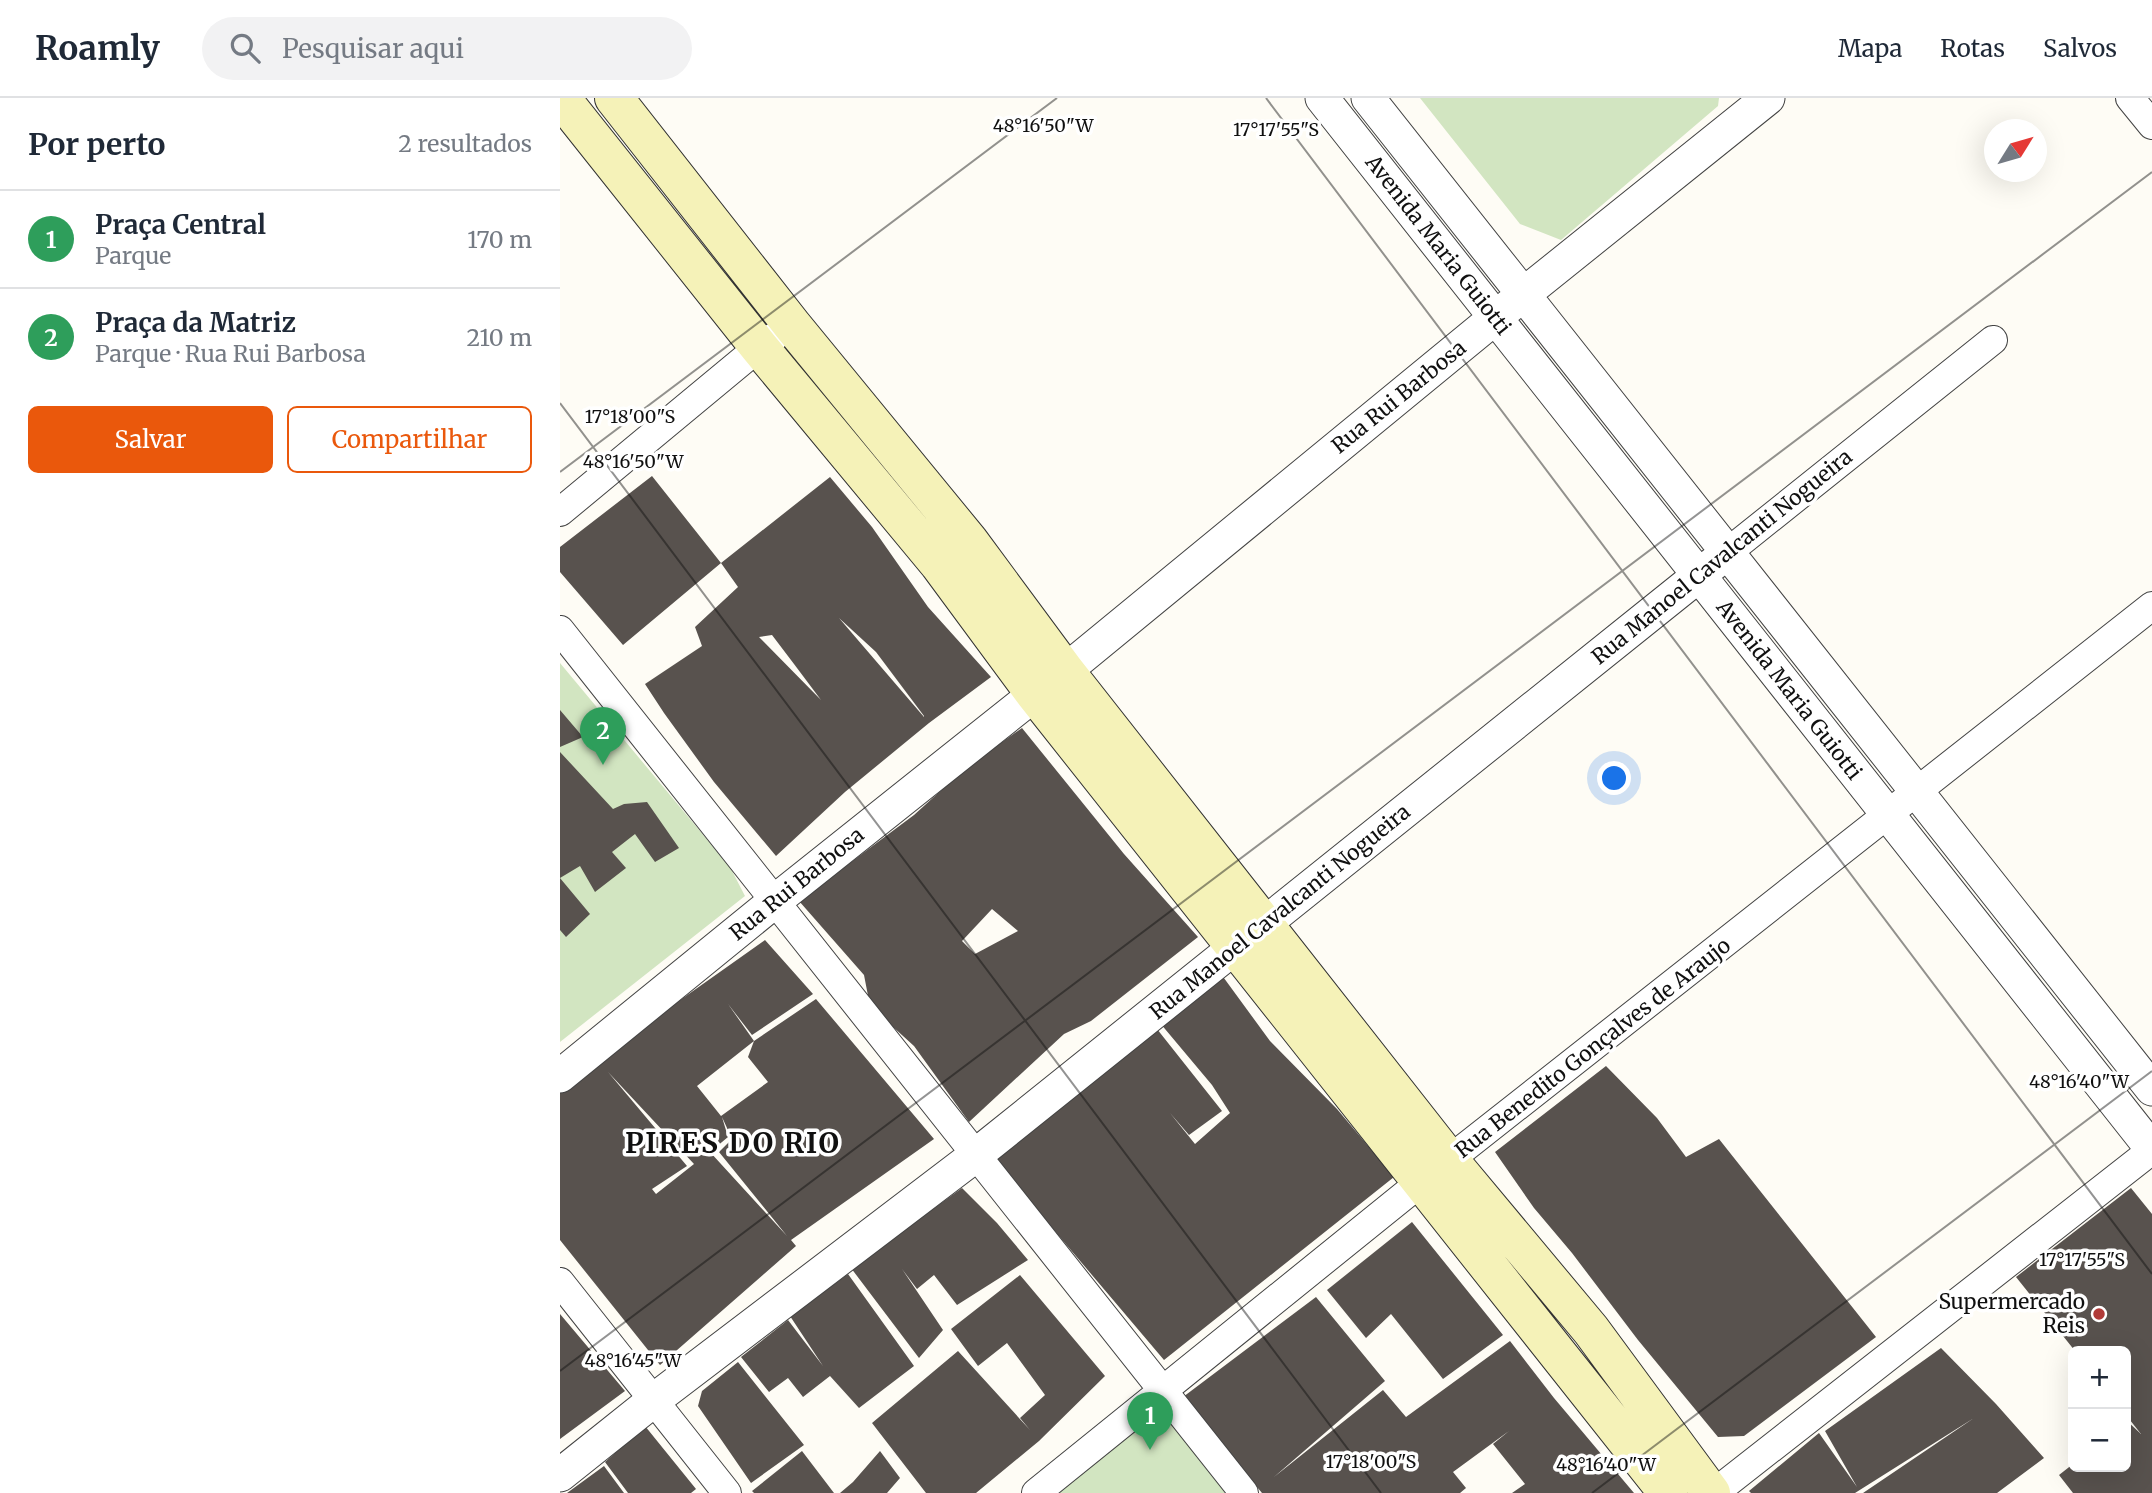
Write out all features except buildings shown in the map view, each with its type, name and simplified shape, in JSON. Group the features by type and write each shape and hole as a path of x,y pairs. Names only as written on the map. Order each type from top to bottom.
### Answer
{"main road":[{"path":"614,98 792,325 969,541 1050,683 1234,948 1435,1171 1591,1330 1713,1493"},
{"path":"573,102 759,346 939,564 1050,683 1264,924 1559,1356 1668,1493"},
{"path":"939,564 969,541"},
{"path":"1559,1356 1591,1330"}],"street":[{"name":"Avenida Maria Guiotti","path":"1322,98 2152,1150"},
{"name":"Avenida Maria Guiotti","path":"1368,98 2152,1089"},
{"path":"2130,98 2152,125"},
{"name":"Rua Rui Barbosa","path":"560,1076 1050,683 1759,101"},
{"path":"560,512 759,346 792,325"},
{"name":"Rua Manoel Cavalcanti Nogueira","path":"560,1475 654,1400 976,1155 1993,340"},
{"name":"Rua Benedito Gonçalves de Araujo","path":"1036,1493 1435,1171 2152,606"},
{"path":"560,629 1244,1493"},
{"path":"1713,1493 2152,1150"},
{"path":"560,1282 727,1493"}],"green space":[{"path":"1420,98 1719,98 1718,106 1561,240 1520,224"},
{"path":"560,663 730,867 745,896 560,1042"},
{"path":"1159,1407 1227,1493 1054,1493"}],"place":[{"name":"Praça da Matriz","path":"603,765"},
{"name":"Supermercado Reis","path":"2099,1314"},
{"name":"Praça Central","path":"1150,1450"}],"district":[{"name":"PIRES DO RIO","path":"733,1143"}]}
